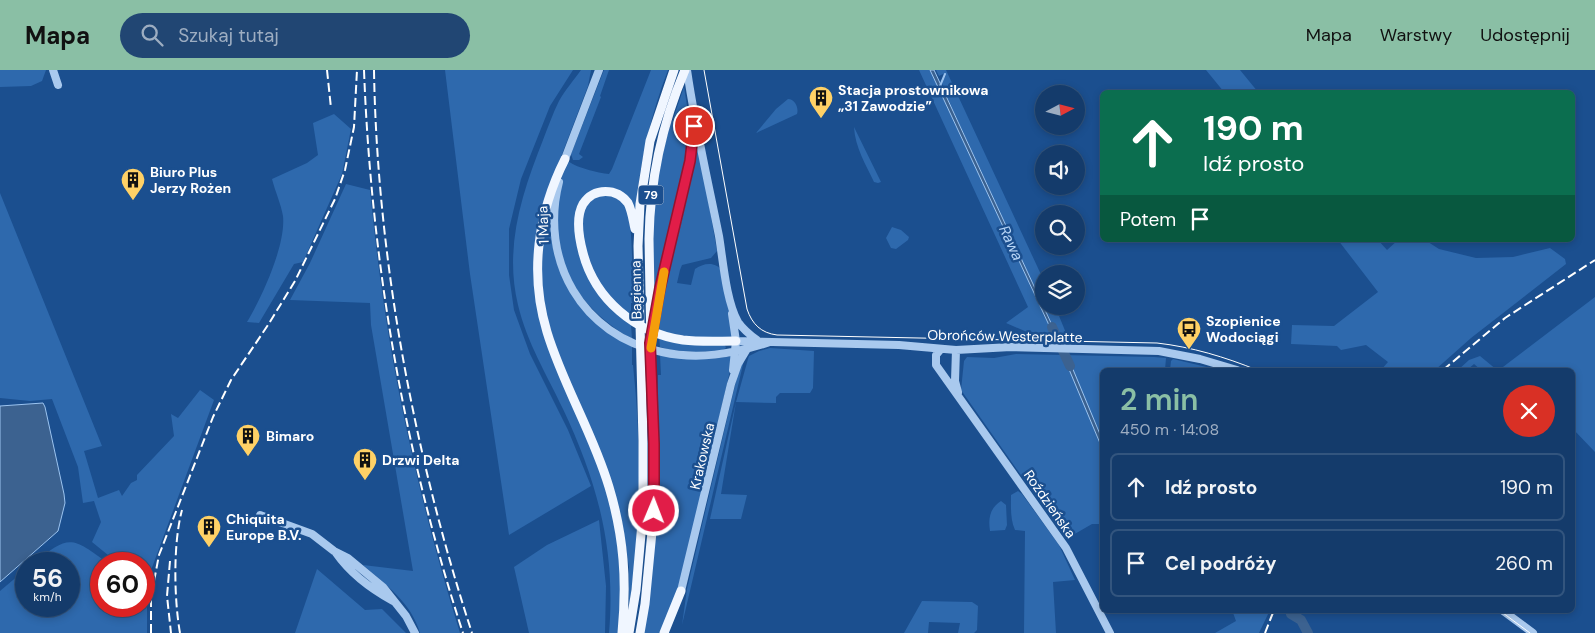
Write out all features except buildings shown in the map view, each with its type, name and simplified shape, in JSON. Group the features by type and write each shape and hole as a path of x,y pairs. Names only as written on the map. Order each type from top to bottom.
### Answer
{"main road":[{"name":"Bagienna","path":"629,633 642,534 644,477 638,246 642,187 654,124 674,70"},
{"name":"Bagienna","path":"653,309 649,239 652,187 661,141 679,85 686,70"},
{"path":"640,633 653,533 654,471 651,372 647,345 653,309 660,288 690,161 694,116"},
{"path":"564,159 555,178 541,226 538,252 538,291 547,332 556,359 596,450 609,485 616,512 625,576 622,633"},
{"path":"638,246 631,210 622,198 609,191 594,194 589,198 584,204 580,217 581,243 592,276 612,304 632,321 668,337 684,340 736,341"},
{"path":"664,633 681,591"}],"street":[{"path":"53,70 58,85"},
{"name":"1 Maja","path":"599,70 564,159 554,202 553,223 556,251 563,272 575,295 595,318 618,335 647,345"},
{"path":"686,70 730,297 738,321 757,340"},
{"name":"Krakowska","path":"730,297 736,341 731,384"},
{"name":"Obrońców Westerplatte","path":"736,341 757,340 771,342 899,345 956,350 1011,347 1164,352 1211,361 1231,368"},
{"name":"Obrońców Westerplatte","path":"647,345 662,352 716,355 734,353 771,342"},
{"name":"Roździeńska","path":"924,348 1066,548 1110,633"},
{"name":"Krakowska","path":"681,591 731,384 738,364 747,349"},
{"path":"936,365 936,355 941,349"},
{"name":"Roździeńska","path":"956,350 955,381 959,397"},
{"path":"260,515 312,534 321,540 334,551 344,564 378,593 394,602 406,616 415,633"},
{"path":"1506,613 1533,633"}],"shaded area":[{"path":"0,70 46,70 42,81 31,86 0,87"},
{"path":"445,70 573,70 550,106 521,179 509,229 509,275 514,310 530,354 568,430 591,486 509,535 470,274"},
{"path":"581,70 591,70 588,86 548,191 535,294 600,472 613,513 621,568 620,633 609,633 610,574 602,518 595,491 575,437 527,332 518,305 514,283 514,241 517,221 528,180 557,106"},
{"path":"604,70 609,70 601,97 579,154 583,157 579,160 573,160 571,154"},
{"path":"651,70 668,70 656,103 647,138 640,173 636,209 621,192 583,199 582,260 631,324 632,339 603,319 580,294 564,264 556,229 556,213 564,164 567,160 580,167 609,174"},
{"path":"919,70 930,70 1035,295 1035,315 1044,315 1055,338 1041,338 1006,323 1028,307"},
{"path":"936,70 946,70 1037,265 1035,265 1035,288 947,97 942,83 946,75 939,76"},
{"path":"1206,70 1240,70 1256,90 1222,90"},
{"path":"684,87 690,124 687,159 655,293 653,293 652,248 658,182 668,132"},
{"path":"788,99 793,100 796,104 797,114 756,133 776,109"},
{"path":"334,114 351,129 342,174 303,262 294,264 259,323 247,322 266,285 281,241 283,216 272,179 307,163 318,155 313,123"},
{"path":"854,127 881,182 874,182 859,149"},
{"path":"696,142 698,142 717,251 711,258 682,265 677,283 691,285 695,269 702,265 713,264 719,268 722,271 733,337 695,338 659,331 660,314 658,313 692,170"},
{"path":"346,184 370,190 394,367 412,457 460,633 420,633 411,612 404,603 389,587 363,565 413,571 371,325 370,303 290,300 310,263"},
{"path":"0,193 102,446 84,451 98,498 119,490 122,496 131,483 137,480 137,475 174,436 171,414 178,418 200,390 214,400 155,559 155,552 104,552 92,542 101,522 94,501 83,503 78,467 52,399 30,401 0,398"},
{"path":"601,194 621,200 628,213 632,252 633,303 631,303 631,317 614,302 599,283 591,266 584,242 582,231 583,210 588,202"},
{"path":"550,210 554,253 570,291 596,323 613,336 632,346 638,426 639,487 636,547 629,608 629,567 622,522 557,351 546,315 541,277 544,233"},
{"path":"892,227 901,230 909,237 908,240 896,249 891,248 886,238"},
{"path":"1340,242 1380,242 1387,250 1396,242 1428,242 1439,249 1476,258 1513,257 1550,248 1565,259 1566,264 1471,338 1437,368 1383,368 1388,362 1366,345 1341,350 1337,346 1291,344 1292,325 1334,326 1378,292"},
{"path":"1595,297 1595,452 1575,431 1575,368 1502,368"},
{"path":"1047,315 1059,315 1068,338 1058,338"},
{"path":"659,337 725,345 726,348 720,351 695,352 671,350 660,347"},
{"path":"770,348 814,351 813,388 810,393 780,393 776,397 776,403 736,402 749,356"},
{"path":"1016,354 1166,358 1165,368 1100,368 1100,524 1092,524 1066,539 961,390 964,361 967,357 994,358"},
{"path":"660,355 696,359 732,356 733,358 680,585 661,633 643,633 657,499 658,375 661,375"},
{"path":"745,356 682,625 687,589 740,364"},
{"path":"1480,356 1495,368 1479,368 1474,364 1469,368 1460,368 1469,360"},
{"path":"1173,359 1211,368 1170,368"},
{"path":"736,402 721,494 747,495 741,519 710,519"},
{"path":"1018,491 1059,545 1075,580 1053,582 1056,633 1024,633 1025,531 1015,530 1011,512 1011,495"},
{"path":"1001,501 1006,505 1007,525 1005,530 990,531 989,522 991,514 994,507"},
{"path":"599,520 606,586 605,633 529,633 514,567 547,545"},
{"path":"71,542 92,552 90,552 90,617 147,617 147,633 0,633 0,591 15,578 15,617 80,617 80,552 48,552 64,543"},
{"path":"317,569 365,610 382,609 406,633 295,633"},
{"path":"922,601 972,602 978,606 977,630 974,633 958,633 960,623 929,622 928,633 904,633"},
{"path":"1233,613 1269,613 1259,633 1215,633 1236,621"}],"water":[{"path":"930,70 934,70 1035,288 1035,295"},
{"path":"1044,315 1047,315 1058,338 1055,338"},
{"path":"1063,355 1067,355 1100,434 1100,443"},
{"path":"43,403 65,503 58,531 34,552 15,552 15,569 0,582 0,406"}],"waterway":[{"path":"940,86 945,74"},
{"name":"Rawa","path":"1052,327 1070,366"},
{"name":"Rawa","path":"1291,614 1301,620 1308,633"}],"tram line":[{"path":"704,70 747,309 754,323 762,330 777,335 1157,343 1208,353 1252,368"},
{"path":"1503,613 1530,633"}],"railway":[{"path":"327,70 331,108"},
{"path":"151,633 151,597 159,555 213,417 231,380 295,281 335,199 345,170 354,127 357,70"},
{"path":"364,70 374,213 394,355 424,495 442,565 463,633"},
{"path":"374,70 382,212 402,355 416,426 433,496 451,565 472,633"},
{"path":"1445,368 1505,318 1595,260"},
{"path":"180,633 175,571 177,538 182,510"},
{"path":"170,561 167,596 171,633"},
{"path":"1265,633 1273,613"}],"slow traffic":[{"path":"651,348 650,343 664,272"}],"place":[{"name":"Stacja prostownikowa „31 Zawodzie”","path":"821,119"},
{"name":"Biuro Plus Jerzy Rożen","path":"133,201"},
{"name":"Szopienice Wodociągi","path":"1189,350"},
{"name":"Bimaro","path":"248,457"},
{"name":"Drzwi Delta","path":"365,481"},
{"name":"Chiquita Europe B.V.","path":"209,548"}],"route":[{"path":"654,511 654,444 650,343 660,288 690,161 694,126"}]}
